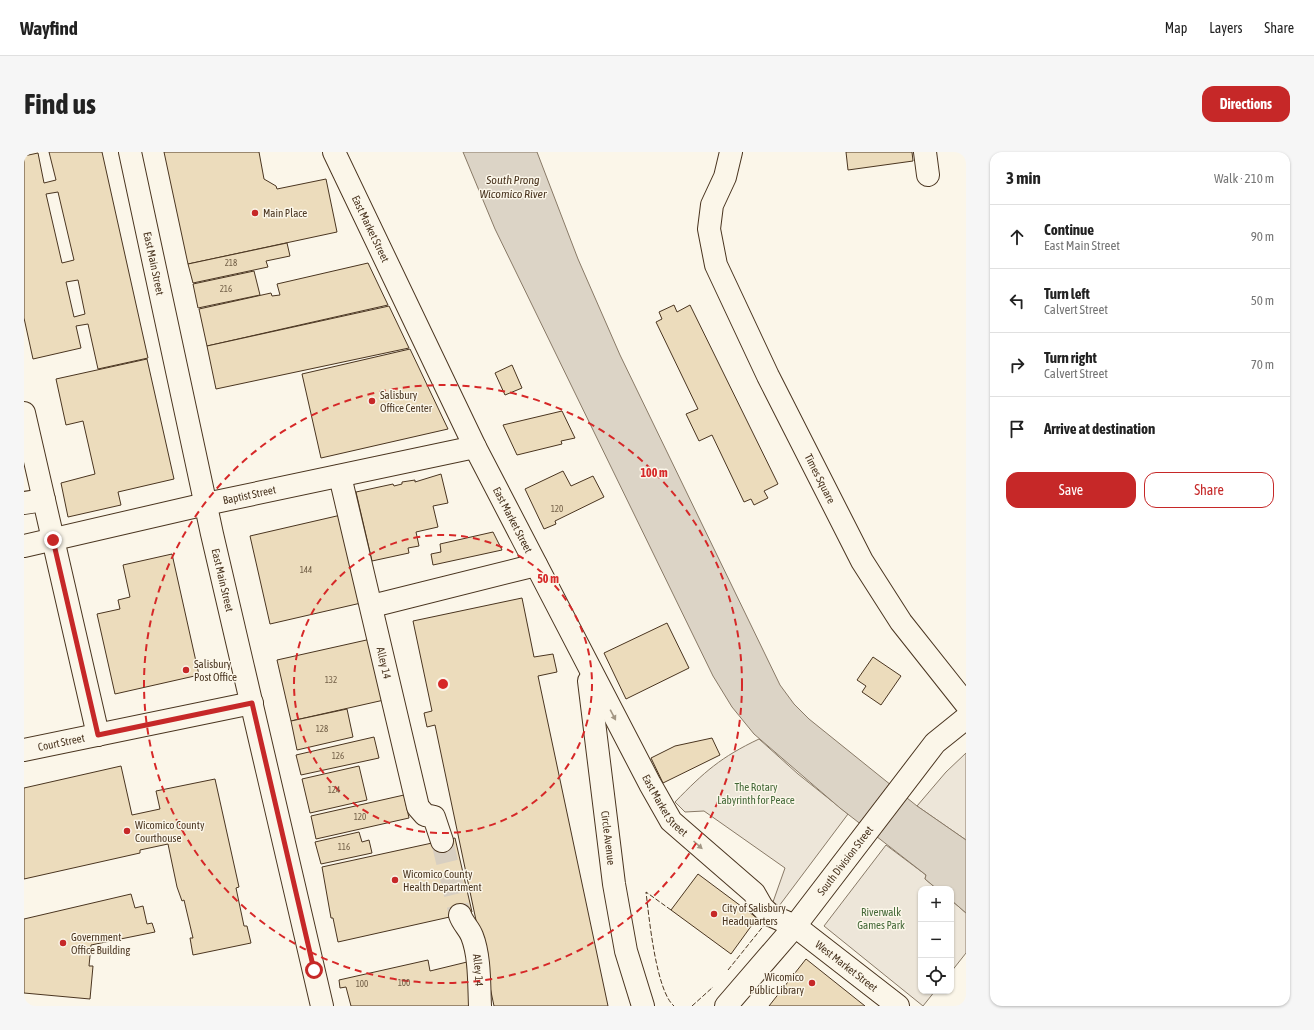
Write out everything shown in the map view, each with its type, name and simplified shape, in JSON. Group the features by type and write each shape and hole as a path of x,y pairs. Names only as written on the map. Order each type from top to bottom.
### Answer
{"street":[{"name":"East Main Street","path":"130,152 206,504 322,1006"},
{"name":"East Market Street","path":"334,152 475,447 588,668 671,821 754,893 762,907 770,915 795,926"},
{"name":"Times Square","path":"732,152 724,177 712,205 709,234 716,265 768,376 862,561 901,622 966,704"},
{"path":"925,152 928,175"},
{"path":"24,414 34,502 53,540 98,735"},
{"name":"Baptist Street","path":"24,546 206,504 475,447"},
{"name":"Alley 14","path":"340,476 372,606 418,807 425,815 434,817 442,841"},
{"path":"372,606 536,565"},
{"name":"Circle Avenue","path":"588,668 614,884 626,951 643,1006"},
{"name":"Court Street","path":"24,750 252,703"},
{"name":"South Division Street","path":"726,1006 795,926 911,772 935,743 966,718"},
{"name":"Alley 14","path":"460,914 462,922 472,936 477,963 480,1006"},
{"name":"West Market Street","path":"795,926 898,1006"}],"green space":[{"name":"The Rotary Labyrinth for Peace","path":"759,739 798,774 848,814 779,906 773,902 785,868 704,811 685,812 675,802 695,782 723,759"},
{"path":"966,753 966,840 917,806 946,772"},
{"name":"Riverwalk Games Park","path":"886,845 926,875 925,879 933,886 918,886 918,994 933,994 923,1006 824,926"},
{"path":"954,903 966,913 966,953 954,968"}],"water":[{"name":"South Prong Wicomico River","path":"463,152 537,152 578,259 620,355 780,685 794,704 809,719 917,806 966,840 966,913 954,903 954,886 933,886 925,879 926,875 840,808 754,734 732,707 713,676 495,229"}],"building":[{"path":"49,152 102,152 148,358 98,369 88,324 76,326 81,348 33,359 24,318 24,156 38,153 44,183 56,180","holes":["58,192 74,260 62,263 46,194","78,280 85,314 74,317 66,282"]},
{"name":"Main Place","path":"164,152 259,152 264,179 276,186 277,189 326,179 337,232 188,264"},
{"path":"846,152 912,152 913,161 848,170"},
{"path":"287,243 290,256 266,261 268,267 193,283 188,264"},
{"path":"368,263 388,305 207,346 199,309 271,293 272,296 280,295 277,284"},
{"path":"254,271 260,295 198,308 193,284"},
{"path":"674,305 677,312 690,305 778,484 764,491 768,498 754,505 751,499 744,502 712,435 699,441 686,414 698,409 656,322 662,319 659,312"},
{"path":"389,306 409,348 216,389 207,346"},
{"name":"Salisbury Office Center","path":"410,349 448,429 321,458 302,374"},
{"path":"147,359 174,479 118,492 121,505 68,517 61,483 95,474 83,421 66,425 56,379"},
{"path":"512,365 522,388 505,395 495,373"},
{"path":"562,411 575,438 561,441 562,444 517,455 503,425"},
{"path":"563,471 571,486 593,476 604,497 555,521 556,524 544,529 525,489"},
{"path":"441,474 448,503 433,506 438,527 416,532 419,546 408,548 409,553 372,561 356,492 393,484 394,486 402,484 402,482 415,480 415,482"},
{"path":"341,515 361,603 270,624 250,536"},
{"path":"493,532 502,550 433,565 431,554 441,552 440,544"},
{"path":"172,554 199,675 115,694 97,614 120,609 118,600 130,597 123,565"},
{"path":"522,598 534,657 553,654 557,672 538,676 608,1006 494,1006 435,725 427,727 424,713 432,711 413,621"},
{"path":"667,623 689,668 626,699 604,653"},
{"path":"371,639 384,700 291,721 277,660"},
{"path":"873,657 901,676 881,705 862,692 866,686 857,680"},
{"path":"347,709 353,737 297,750 291,721"},
{"path":"374,737 379,758 301,775 296,755"},
{"path":"712,738 720,755 663,783 651,758 675,746"},
{"path":"121,766 132,815 160,809 156,791 215,779 239,887 236,888 244,926 247,926 251,943 193,955 190,938 193,938 184,900 182,901 177,887 168,844 140,850 140,853 24,879 24,788"},
{"path":"359,766 367,800 310,813 302,779"},
{"path":"404,795 409,818 316,839 311,816"},
{"path":"359,832 362,842 369,840 372,853 321,864 315,842"},
{"name":"Wicomico County Health Department","path":"455,838 472,912 338,942 333,918 331,918 322,867"},
{"name":"City of Salisbury Headquarters","path":"698,874 757,918 731,954 671,910"},
{"path":"131,894 135,908 143,906 147,924 152,923 155,932 91,945 89,966 93,966 90,999 24,993 24,919"},
{"name":"Wicomico Public Library","path":"806,959 865,1006 769,1006"},
{"path":"428,960 430,971 467,962 470,1006 351,1006 346,987 340,988 339,980"}],"tunnel":[{"path":"442,841 460,915"}],"fence":[{"path":"671,910 646,892 651,935 658,970 662,985 668,998 674,1006"},
{"path":"728,970 765,924 757,918"},
{"path":"692,1006 713,987"}],"place":[{"name":"Main Place","path":"255,213"},
{"name":"Salisbury Office Center","path":"372,401"},
{"name":"Salisbury Post Office","path":"186,670"},
{"name":"Wicomico County Courthouse","path":"127,831"},
{"name":"Wicomico County Health Department","path":"395,880"},
{"name":"City of Salisbury Headquarters","path":"714,914"},
{"name":"Government Office Building","path":"63,943"},
{"name":"Wicomico Public Library","path":"812,983"}],"route":[{"path":"53,540 98,735 252,703 314,970"}]}
